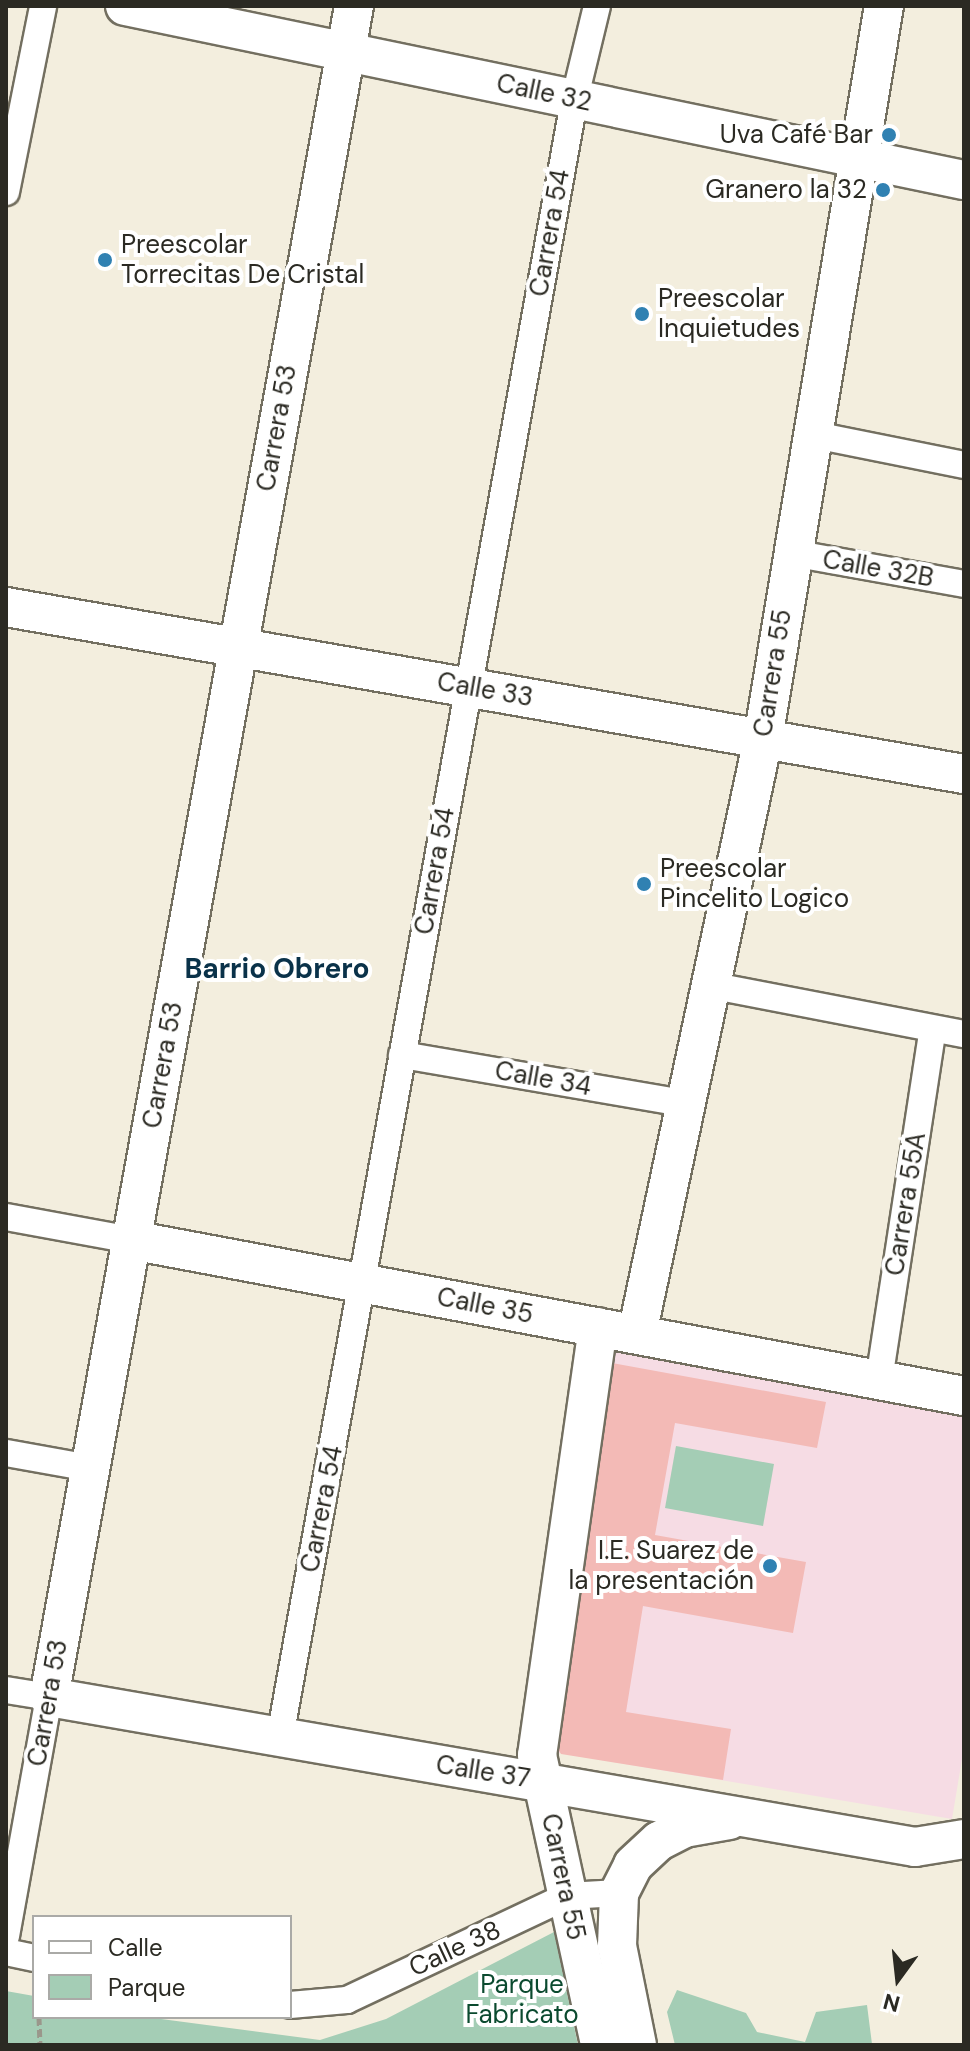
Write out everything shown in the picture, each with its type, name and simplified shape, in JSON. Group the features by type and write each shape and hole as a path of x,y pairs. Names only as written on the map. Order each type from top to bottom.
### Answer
{"street":[{"path":"6,192 43,6"},
{"name":"Calle 32","path":"125,6 346,48 574,101 861,156 964,180"},
{"name":"Carrera 53","path":"6,1936 354,6"},
{"name":"Carrera 54","path":"280,1737 364,1284 402,1055 574,101 597,6"},
{"name":"Carrera 55","path":"637,1334 763,739 884,6"},
{"path":"815,435 964,465"},
{"name":"Calle 32B","path":"792,553 964,584"},
{"name":"Calle 33","path":"6,607 964,774"},
{"path":"709,985 964,1034"},
{"name":"Carrera 55A","path":"879,1380 933,1029"},
{"name":"Calle 34","path":"402,1055 684,1103"},
{"name":"Calle 35","path":"6,1217 964,1396"},
{"name":"Carrera 55","path":"597,2030 537,1755 598,1327"},
{"path":"6,1453 90,1468"},
{"name":"Calle 37","path":"6,1690 915,1847 962,1840"},
{"name":"Carrera 55","path":"634,2031 617,1946 619,1893 633,1865 659,1841 684,1828 747,1816"},
{"name":"Calle 38","path":"292,2005 347,2000 567,1896 619,1893"},
{"path":"6,1952 32,1958"}],"path":[{"path":"39,2019 40,2045"}],"shaded area":[{"name":"I.E. Suarez de la presentación","path":"616,1337 964,1400 964,1747 952,1819 542,1750"}],"green space":[{"path":"676,1446 774,1464 763,1526 665,1508"},
{"name":"Parque Fabricato","path":"554,1932 578,2045 6,2045 6,1991 32,1996 32,2019 161,2019 320,2040 386,2019"},
{"path":"677,1990 746,2013 757,2032 805,2042 816,2012 867,2005 872,2044 882,2045 675,2045 667,2012"}],"building":[{"path":"612,1363 826,1402 817,1448 675,1423 655,1535 806,1562 793,1633 643,1606 626,1712 731,1729 723,1780 561,1754 546,1731"}],"place":[{"name":"Uva Café Bar","path":"889,135"},
{"name":"Granero la 32","path":"883,190"},
{"name":"Preescolar Torrecitas De Cristal","path":"105,260"},
{"name":"Preescolar Inquietudes","path":"642,314"},
{"name":"Preescolar Pincelito Logico","path":"644,884"},
{"name":"I.E. Suarez de la presentación","path":"770,1566"}],"district":[{"name":"Barrio Obrero","path":"277,969"}]}
